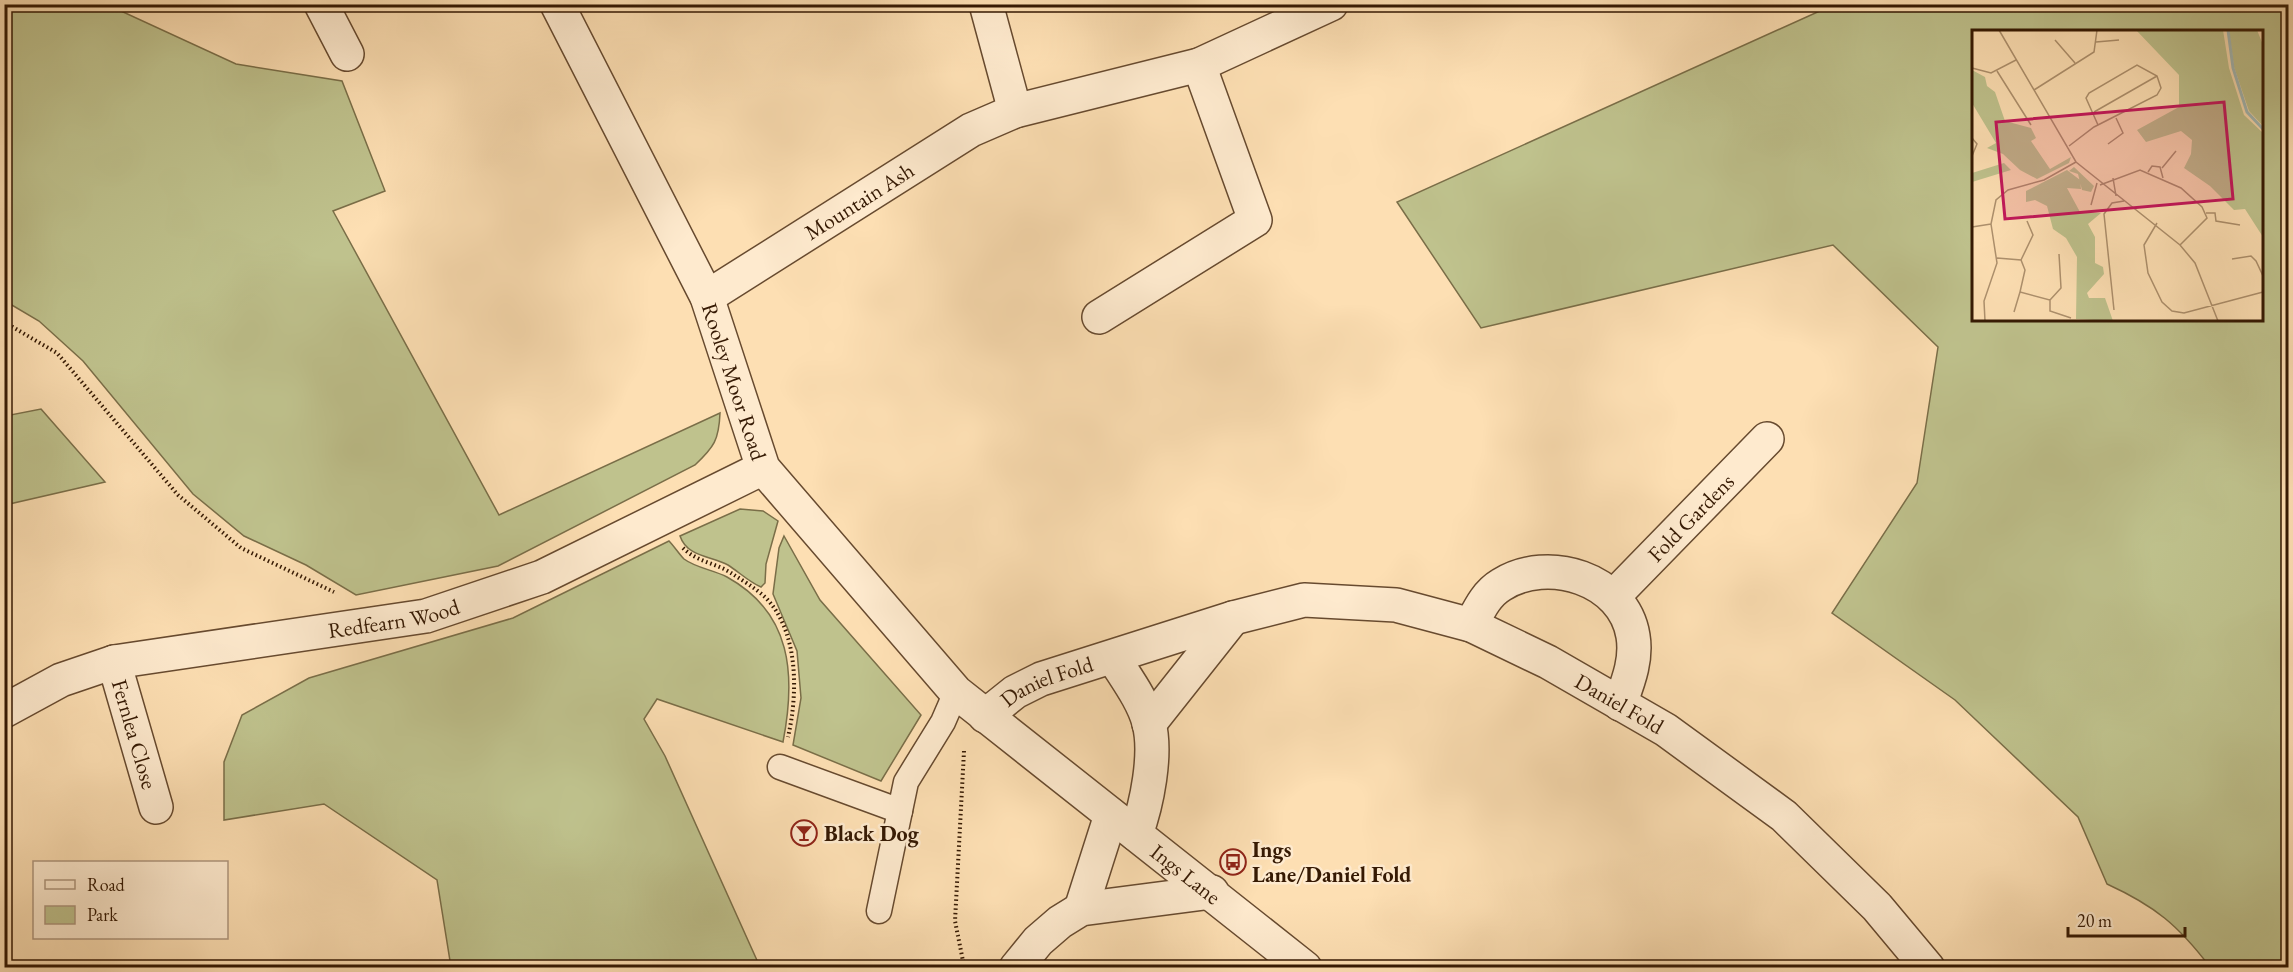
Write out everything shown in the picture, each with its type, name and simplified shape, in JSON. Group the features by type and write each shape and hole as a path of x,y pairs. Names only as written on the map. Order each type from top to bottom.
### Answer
{"street":[{"path":"321,4 347,54"},
{"name":"Rooley Moor Road","path":"557,4 707,297 763,468 956,692 1066,779"},
{"path":"986,4 1016,111"},
{"name":"Mountain Ash","path":"707,297 971,130 1016,111 1199,65 1331,4"},
{"path":"1099,317 1255,220 1199,65"},
{"name":"Fold Gardens","path":"1613,597 1767,439"},
{"name":"Redfearn Wood","path":"4,711 61,680 114,662 426,616 542,577 763,468"},
{"path":"1471,625 1490,593 1520,576 1537,571 1555,572 1600,586 1613,597 1628,616 1634,638 1633,664 1620,704"},
{"name":"Daniel Fold","path":"985,716 1015,692 1041,679 1233,618 1304,600 1396,604 1471,625 1548,662 1666,730 1784,816 1877,907 1928,968"},
{"path":"1149,724 1233,618"},
{"name":"Daniel Fold","path":"1113,657 1138,697 1149,724 1151,749 1144,812 1123,824"},
{"name":"Fernlea Close","path":"114,662 156,807"},
{"name":"Ings Lane","path":"1066,779 1212,892 1305,968"},
{"path":"1082,909 1123,824"},
{"path":"1016,968 1038,941 1060,922 1082,909 1212,892"}],"lane":[{"path":"879,911 906,782 943,722 956,692"},
{"path":"780,767 900,811"}],"path":[{"path":"4,322 57,353 178,495 241,548 339,595 369,625"},
{"path":"664,516 676,540 688,553 729,571 766,598 787,635 792,651 795,704 780,767"},
{"path":"974,968 963,961 955,921 964,745 985,716"}],"green space":[{"path":"5,4 108,5 236,64 342,81 385,191 333,211 499,515 720,413 717,437 711,448 695,465 498,566 356,595 306,565 244,536 193,494 83,361 39,321 5,301"},
{"path":"1833,5 2288,5 2288,967 2210,967 2187,939 2164,918 2139,900 2107,884 2078,817 1955,700 1832,613 1917,483 1938,347 1833,245 1481,328 1397,202"},
{"path":"41,409 105,482 5,505 5,416"},
{"path":"740,509 763,511 778,521 766,564 765,583 761,587 728,565 694,552 683,543 680,536"},
{"path":"784,536 820,600 921,715 881,781 793,745 801,698 797,651 773,594 779,548"},
{"path":"669,541 684,559 727,577 749,592 765,609 777,627 784,648 789,693 783,742 657,699 644,719 665,756 760,967 451,967 437,880 324,804 224,820 224,762 242,715 309,678 513,618"}],"place":[{"name":"Black Dog","path":"804,833"},
{"name":"Ings Lane/Daniel Fold","path":"1233,862"}]}
